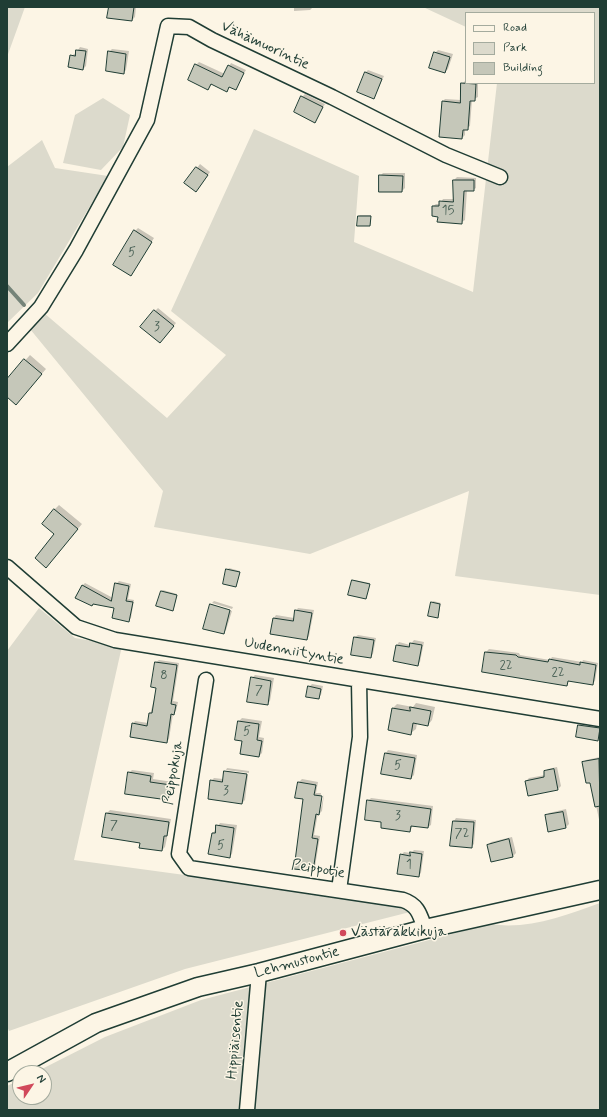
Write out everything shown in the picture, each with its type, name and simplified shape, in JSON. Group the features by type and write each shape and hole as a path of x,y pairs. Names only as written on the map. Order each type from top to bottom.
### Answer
{"main road":[{"name":"Lehmustontie","path":"7,1072 96,1023 198,987 259,973 425,929 600,890"}],"street":[{"name":"Vähämuorintie","path":"7,344 41,307 76,250 147,120 168,26 189,27 212,40 332,97 446,154 500,177"},
{"name":"Uudenniityntie","path":"7,568 76,627 115,640 359,681 598,718"},
{"name":"Peippokuja","path":"189,868 179,854 206,680"},
{"path":"338,890 360,737 359,681"},
{"name":"Peippotie","path":"189,868 403,900 413,903 420,915 425,929"},
{"name":"Hippiäisentie","path":"247,1110 259,973"}],"green space":[{"path":"7,7 25,7 7,57"},
{"path":"423,7 600,7 600,595 455,576 469,491 310,554 154,527 163,491 30,329 44,313 167,418 226,355 171,311 254,129 359,176 354,242 473,292 497,84 595,84 595,12 465,12 465,27"},
{"path":"103,98 130,115 123,147 101,170 63,163 75,115"},
{"path":"42,140 55,168 108,176 38,293 7,323 7,167"},
{"path":"39,608 75,638 122,646 74,860 406,905 410,912 185,969 9,1031 7,1026 7,651"},
{"path":"600,903 600,1110 7,1110 7,1086 12,1084 12,1105 52,1105 52,1065 50,1065 105,1037 201,1000 490,924 518,925 546,921"}],"building":[{"path":"109,7 134,7 132,21 107,18"},
{"path":"76,50 86,51 83,70 68,67 70,55 75,56"},
{"path":"108,51 126,54 124,74 106,71"},
{"path":"434,52 450,57 445,73 429,68"},
{"path":"195,64 222,77 228,65 244,73 236,90 229,87 227,92 211,84 208,90 188,80"},
{"path":"365,72 382,79 374,99 357,92"},
{"path":"461,83 476,84 475,101 470,101 468,130 463,130 462,139 439,137 442,101 460,103"},
{"path":"301,96 323,107 315,123 294,112"},
{"path":"196,167 208,175 196,192 184,183"},
{"path":"379,175 403,176 402,192 379,192"},
{"path":"453,180 474,180 474,191 464,191 462,224 437,222 438,217 432,216 432,206 439,206 439,201 453,202"},
{"path":"358,216 371,216 370,226 357,226"},
{"path":"134,230 152,242 131,276 113,265"},
{"path":"154,310 174,326 160,343 140,327"},
{"path":"24,359 42,374 16,405 7,397 7,379"},
{"path":"54,509 78,529 46,568 35,558 54,534 42,524"},
{"path":"226,569 240,572 236,587 223,584"},
{"path":"352,580 370,584 366,599 348,595"},
{"path":"115,583 129,586 126,601 133,602 129,622 112,618 114,608 93,604 92,606 75,598 82,585 111,601"},
{"path":"161,591 177,595 173,611 156,606"},
{"path":"431,602 440,604 438,618 428,616"},
{"path":"210,604 230,610 224,634 203,629"},
{"path":"295,610 312,613 307,640 270,634 273,618 293,621"},
{"path":"354,637 374,640 371,658 351,655"},
{"path":"410,643 422,645 418,666 393,661 396,645 409,647"},
{"path":"485,652 516,655 518,657 548,662 549,659 580,665 580,662 596,665 593,685 568,681 567,686 482,672"},
{"path":"155,662 177,665 171,704 176,705 174,715 171,714 167,743 130,737 132,723 147,726 149,713 152,713 156,688 151,687"},
{"path":"251,677 271,681 268,705 247,702"},
{"path":"308,686 321,689 319,699 306,697"},
{"path":"410,707 431,711 428,726 413,723 411,735 388,730 392,708 410,711"},
{"path":"238,721 259,724 257,740 262,741 259,757 240,754 242,741 235,740"},
{"path":"578,725 600,728 598,741 576,737"},
{"path":"385,753 415,758 411,779 381,774"},
{"path":"599,759 600,806 595,807 590,783 586,783 582,762"},
{"path":"554,769 558,790 528,796 525,781 544,777 544,771"},
{"path":"224,771 247,774 242,804 208,799 210,780 222,782"},
{"path":"128,772 151,776 150,782 171,785 168,800 125,794"},
{"path":"298,782 316,785 314,795 322,796 319,815 316,814 312,838 318,839 313,871 294,869 303,799 295,798"},
{"path":"367,800 431,809 428,828 411,826 410,832 381,828 381,822 365,820"},
{"path":"563,812 566,828 548,832 545,815"},
{"path":"106,813 169,822 167,836 164,836 162,851 139,848 140,843 102,837"},
{"path":"453,821 474,822 472,848 450,846"},
{"path":"216,825 234,828 230,858 208,854 212,833 215,833"},
{"path":"509,839 513,857 491,862 487,845"},
{"path":"410,852 422,854 419,877 397,874 400,854 410,856"}],"waterway":[{"path":"7,286 24,305"}],"place":[{"name":"Västäräkkikuja","path":"343,933"}]}
